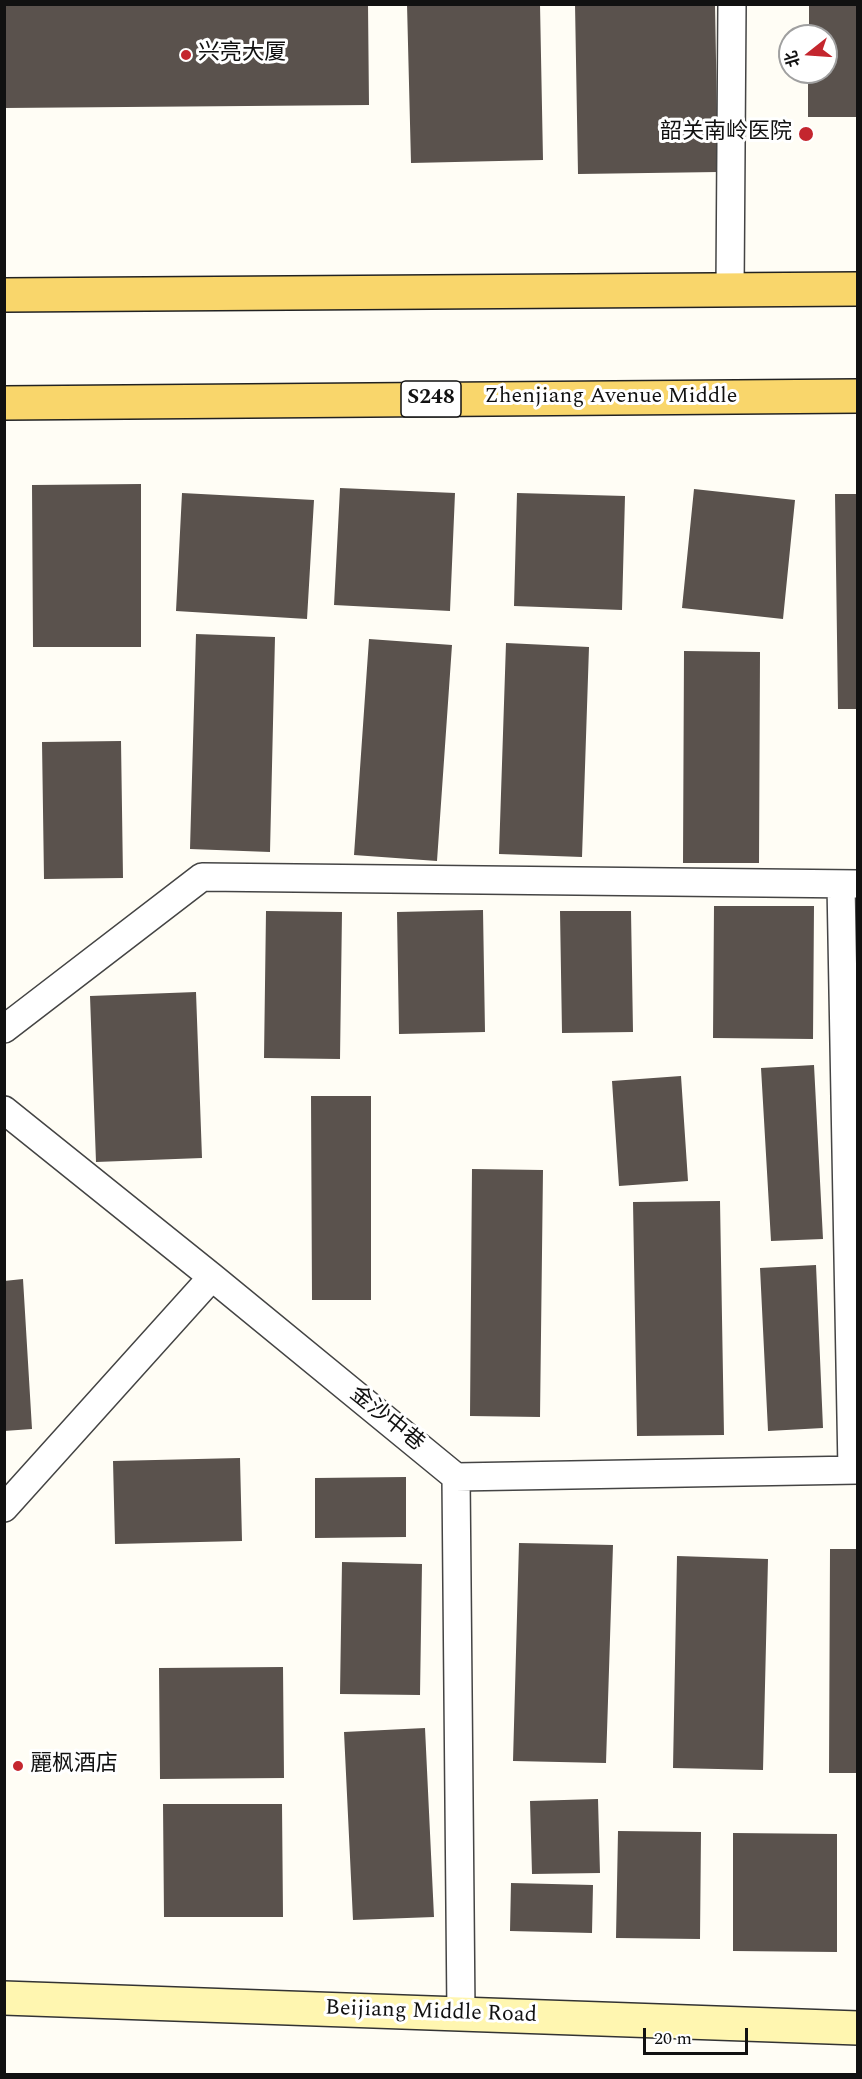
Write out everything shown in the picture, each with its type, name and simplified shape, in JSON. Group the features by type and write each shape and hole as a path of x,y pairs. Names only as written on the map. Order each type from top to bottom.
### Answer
{"main road":[{"path":"4,295 858,289"},
{"name":"Zhenjiang Avenue Middle","path":"4,403 858,396"}],"street":[{"path":"730,290 732,4"},
{"path":"4,1029 202,877 849,884 855,1470 456,1477 461,2014"},
{"name":"金沙中巷","path":"4,1110 456,1477"},
{"path":"4,1508 212,1277"},
{"name":"Beijiang Middle Road","path":"4,1998 858,2028"}],"building":[{"name":"兴亮大厦","path":"4,4 368,4 369,105 4,108"},
{"path":"407,4 540,4 543,160 411,163"},
{"path":"575,4 715,4 718,172 578,174"},
{"path":"809,4 858,4 858,117 808,117 808,84 838,84 838,24 809,24"},
{"path":"141,484 141,647 33,647 32,485"},
{"path":"340,488 455,493 450,611 334,605"},
{"path":"694,489 795,500 783,619 682,608"},
{"path":"182,493 314,500 307,619 176,611"},
{"path":"517,493 625,496 622,610 514,606"},
{"path":"835,494 858,494 858,709 838,709"},
{"path":"196,634 275,637 270,852 190,849"},
{"path":"369,639 452,645 437,861 354,855"},
{"path":"506,643 589,647 582,857 499,854"},
{"path":"684,651 760,652 759,863 683,863"},
{"path":"121,741 123,878 44,879 42,742"},
{"path":"714,906 814,906 813,1039 713,1038"},
{"path":"483,910 485,1032 399,1034 397,912"},
{"path":"266,911 342,912 340,1059 264,1058"},
{"path":"560,911 631,911 633,1032 562,1033"},
{"path":"196,992 202,1158 96,1162 90,996"},
{"path":"814,1065 823,1239 771,1241 761,1068"},
{"path":"681,1076 688,1181 619,1186 612,1081"},
{"path":"311,1096 371,1096 371,1300 312,1300"},
{"path":"472,1169 543,1170 540,1417 470,1416"},
{"path":"720,1201 724,1435 637,1436 633,1202"},
{"path":"816,1265 823,1428 768,1431 760,1268"},
{"path":"23,1279 32,1429 4,1431 4,1281"},
{"path":"240,1458 242,1541 115,1544 113,1461"},
{"path":"406,1477 406,1537 315,1538 315,1478"},
{"path":"519,1543 613,1545 606,1763 513,1761"},
{"path":"830,1549 858,1549 858,1773 829,1773"},
{"path":"677,1556 768,1559 763,1770 673,1768"},
{"path":"342,1562 422,1564 420,1695 340,1694"},
{"path":"283,1667 284,1778 160,1779 159,1668"},
{"path":"425,1728 434,1917 353,1920 344,1732"},
{"path":"598,1799 600,1873 532,1874 530,1801"},
{"path":"163,1804 282,1804 283,1917 164,1917"},
{"path":"618,1831 701,1832 700,1939 616,1938"},
{"path":"733,1833 837,1834 837,1952 733,1951"},
{"path":"511,1883 593,1885 592,1933 510,1931"}],"place":[{"name":"兴亮大厦","path":"186,55"},
{"name":"韶关南岭医院","path":"806,134"},
{"name":"麗枫酒店","path":"18,1766"}]}
